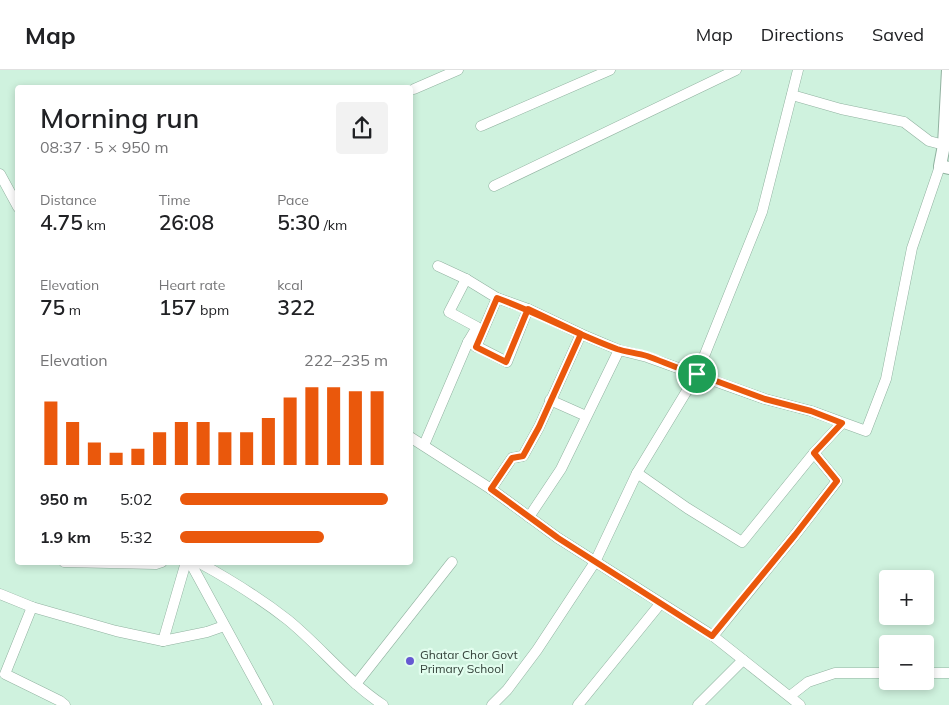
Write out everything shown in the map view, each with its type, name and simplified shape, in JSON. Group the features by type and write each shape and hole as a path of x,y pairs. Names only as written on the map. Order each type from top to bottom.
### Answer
{"street":[{"path":"414,89 458,70"},
{"path":"481,126 610,70"},
{"path":"494,186 736,70"},
{"path":"492,705 507,690 537,650 594,562 637,473 697,374 762,212 798,70"},
{"path":"438,266 466,279 497,298 528,309 619,350 647,356 765,399 811,411 866,431 890,360 912,248 945,167 944,145 948,70"},
{"path":"792,95 841,109 904,122 929,141 944,145"},
{"path":"0,174 15,202"},
{"path":"466,279 449,312 476,327 472,345"},
{"path":"424,445 497,298"},
{"path":"472,345 506,362 528,309"},
{"path":"491,489 512,458 523,456 539,427 581,334"},
{"path":"529,517 561,468 619,350"},
{"path":"550,400 586,416"},
{"path":"637,473 742,542 814,453 842,423"},
{"path":"413,439 491,489 594,562 712,636 800,705"},
{"path":"712,636 837,481 814,453"},
{"path":"356,684 452,562"},
{"path":"163,641 185,565"},
{"path":"192,565 268,705"},
{"path":"203,565 226,578 289,621 356,684 383,705"},
{"path":"0,594 32,607 116,631 163,641 207,632 224,626"},
{"path":"578,705 660,604"},
{"path":"32,607 6,674 65,705"},
{"path":"698,705 743,660"},
{"path":"790,696 808,682 835,673 879,674"},
{"path":"934,673 949,673"}],"place":[{"name":"Ghatar Chor Govt Primary School","path":"410,661"}],"route":[{"path":"697,374 684,371 647,356 619,350 528,309 497,298 476,347 506,362 528,309 581,334 539,427 523,456 512,458 491,489 558,538 712,636 837,481 814,453 842,423 811,411 765,399 697,374"}]}
